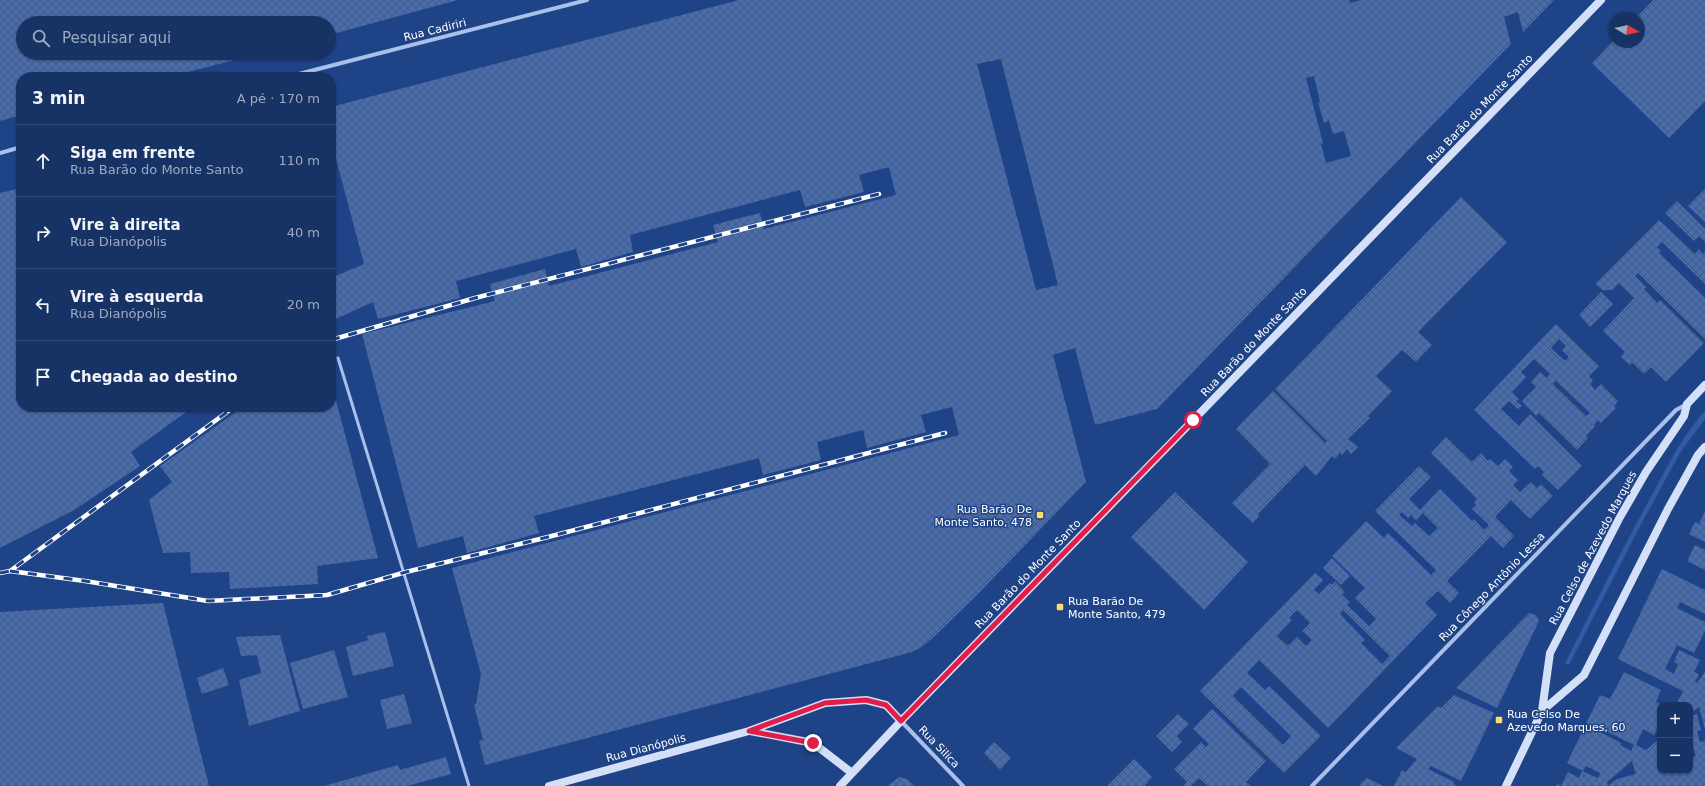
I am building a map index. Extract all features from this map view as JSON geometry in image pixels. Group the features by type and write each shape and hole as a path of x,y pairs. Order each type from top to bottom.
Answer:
{"street":[{"name":"Rua Cadiriri","path":"306,72 587,0"},
{"name":"Rua Barão do Monte Santo","path":"840,786 901,721 1601,0"},
{"path":"0,153 16,148"},
{"path":"1687,404 1705,386"},
{"name":"Rua Celso de Azevedo Marques","path":"1506,786 1542,711 1550,653 1620,517 1646,472 1684,416 1687,404"},
{"name":"Rua Cônego Antônio Lessa","path":"1312,786 1676,410 1687,404"},
{"name":"Rua Celso de Azevedo Marques","path":"1542,711 1584,675 1668,509 1692,466 1705,447"},
{"name":"Rua Dianópolis","path":"549,786 749,731 825,703 866,700 886,705 901,721"},
{"name":"Rua Silica","path":"901,721 963,786"},
{"name":"Rua Dianópolis","path":"749,731 813,743 852,773"}],"lane":[{"path":"338,358 469,786"}],"shaded area":[{"path":"1705,411 1705,419 1680,453 1638,530 1569,665 1565,663 1619,556 1670,461 1697,420"}],"building":[{"path":"0,0 458,0 336,33 336,16 16,16 16,60 235,60 188,72 16,72 16,116 0,121"},
{"path":"739,0 1349,0 1350,3 1361,0 1554,0 1523,32 1518,12 1504,17 1511,44 1157,409 1095,425 1075,348 1053,355 1086,482 976,596 934,637 920,648 912,652 485,765 479,741 483,740 474,705 476,704 481,674 452,568 959,435 952,407 921,415 926,432 867,448 863,430 817,442 821,460 763,475 759,458 534,516 539,533 467,553 463,536 418,548 362,334 495,301 490,284 545,269 549,286 718,242 713,225 760,213 764,229 896,195 889,167 859,175 864,192 805,207 800,190 630,235 633,252 581,267 576,249 456,281 460,298 378,319 373,302 336,319 336,276 364,264 336,159 336,106","holes":["1001,59 1058,285 1036,290 977,64","1314,76 1320,102 1318,102 1324,123 1329,121 1333,134 1344,131 1351,156 1326,163 1321,144 1323,143 1306,78"]},
{"path":"1653,0 1705,0 1705,101 1669,138 1592,63 1609,45 1609,48 1645,48 1645,12 1642,12"},
{"path":"16,189 16,412 186,412 131,452 140,466 74,510 0,548 0,193"},
{"path":"1705,189 1705,222 1688,206"},
{"path":"1461,197 1507,242 1418,332 1432,345 1416,362 1402,350 1376,376 1392,391 1368,416 1370,418 1348,439 1358,447 1351,454 1347,449 1342,455 1340,453 1335,459 1332,456 1316,476 1305,465 1258,514 1259,516 1253,523 1232,503 1270,464 1236,429 1273,391 1325,443 1327,441 1275,389"},
{"path":"1677,201 1705,229 1705,242 1699,236 1694,241 1665,213"},
{"path":"1659,220 1695,254 1699,249 1703,254 1705,253 1705,284 1662,242 1657,247 1661,251 1659,253 1705,298 1705,339 1638,273 1635,276 1646,287 1644,289 1657,303 1660,300 1704,343 1666,382 1651,367 1644,374 1632,362 1630,365 1621,357 1625,352 1603,331 1634,298 1619,283 1612,290 1603,290 1595,284"},
{"path":"1601,292 1613,304 1590,327 1579,315"},
{"path":"1556,324 1599,366 1589,376 1593,381 1590,384 1595,390 1601,384 1618,401 1614,406 1616,408 1601,423 1598,420 1586,436 1588,438 1577,450 1539,413 1536,416 1522,401 1536,387 1531,382 1540,372 1547,378 1550,374 1534,359 1521,372 1526,377 1512,392 1519,399 1516,401 1522,406 1518,409 1509,401 1501,409 1519,426 1530,414 1582,466 1558,490 1542,475 1544,472 1538,466 1535,469 1474,410","holes":["1559,339 1566,346 1562,350 1569,357 1565,361 1551,348","1556,381 1590,413 1586,416 1553,384"]},
{"path":"336,401 378,558 317,566 318,584 230,589 229,572 191,573 190,552 163,553 149,500 172,482 160,466 236,412 336,412"},
{"path":"1446,437 1472,462 1481,453 1488,461 1490,459 1498,466 1505,459 1513,467 1509,471 1518,480 1513,485 1520,492 1531,482 1537,488 1541,484 1553,496 1530,519 1511,500 1495,517 1514,536 1503,548 1491,536 1447,581 1459,593 1450,603 1438,591 1425,603 1437,615 1328,728 1259,660 1247,673 1265,690 1269,686 1321,736 1284,773 1200,691 1315,573 1323,580 1314,590 1319,594 1330,583 1332,585 1335,581 1345,592 1342,595 1350,602 1347,605 1369,626 1376,619 1355,598 1365,588 1332,556 1366,521 1384,538 1388,533 1431,575 1436,570 1375,511 1419,466 1431,477 1409,499 1420,510 1440,489 1472,521 1474,519 1484,530 1489,525 1472,509 1476,505 1474,502 1477,499 1431,453","holes":["1402,512 1408,518 1411,515 1416,521 1423,513 1438,528 1429,536 1415,523 1412,526 1399,515","1297,610 1310,623 1302,631 1312,640 1306,646 1297,637 1288,646 1277,636 1292,620 1289,618","1343,610 1390,656 1382,664 1361,643 1365,640 1340,614","1241,687 1291,736 1283,745 1233,696"]},
{"path":"1175,492 1248,562 1204,610 1131,537"},
{"path":"1705,511 1705,542 1689,534 1695,522 1699,524"},
{"path":"1695,545 1705,550 1705,570 1687,561"},
{"path":"1332,558 1350,576 1341,585 1323,568"},
{"path":"1662,569 1705,590 1705,614 1680,602 1677,608 1705,622 1705,631 1694,653 1677,645 1665,669 1674,674 1678,664 1674,662 1679,650 1700,660 1694,672 1699,674 1695,682 1697,683 1705,672 1705,729 1699,707 1693,712 1693,702 1678,702 1683,691 1618,659"},
{"path":"163,603 209,786 0,786 0,612"},
{"path":"1529,613 1536,615 1539,621 1497,708 1456,688"},
{"path":"385,632 394,666 353,676 346,647 368,640 367,636"},
{"path":"280,635 300,711 249,726 239,680 261,673 257,655 241,656 236,637"},
{"path":"334,650 348,697 303,709 290,663"},
{"path":"223,668 229,685 202,694 197,678"},
{"path":"1624,672 1661,690 1656,702 1657,729 1654,735 1643,729 1636,745 1646,750 1657,741 1657,774 1693,774 1693,757 1696,756 1693,747 1693,716 1697,714 1701,730 1697,731 1700,742 1705,741 1705,786 1561,786 1568,772 1579,778 1582,771 1598,778 1600,773 1586,766 1583,771 1567,763 1600,695 1610,699","holes":["1602,729 1634,745 1631,751 1620,745 1621,743 1600,732","1632,761 1636,774 1617,779 1608,786 1607,782"]},
{"path":"404,694 412,723 387,729 380,700"},
{"path":"1454,695 1494,713 1461,781 1431,766 1428,769 1454,782 1453,784 1457,786 1394,786 1402,770 1406,772 1417,759 1396,748 1438,706 1441,708"},
{"path":"1212,709 1266,761 1246,782 1251,786 1208,786 1199,778 1191,786 1183,786 1187,782 1174,769 1201,742 1206,747 1209,744 1193,729"},
{"path":"1178,714 1189,724 1177,736 1182,742 1172,752 1156,736"},
{"path":"994,742 1011,758 1000,770 984,753"},
{"path":"446,757 451,774 407,786 324,786 398,765 400,770"},
{"path":"1134,759 1152,777 1145,785 1146,786 1107,786"},
{"path":"899,777 907,779 914,786 888,786"},
{"path":"1367,778 1383,786 1359,786"}],"railway":[{"path":"336,339 475,298 879,194"},
{"path":"0,573 10,571 227,412"},
{"path":"10,571 85,581 208,601 327,595 406,572 548,537 945,433"}],"place":[{"name":"Rua Barão De Monte Santo, 478","path":"1040,515"},
{"name":"Rua Barão De Monte Santo, 479","path":"1060,607"},
{"name":"Rua Celso De Azevedo Marques, 60","path":"1499,720"}],"route":[{"path":"813,743 749,731 825,703 866,700 886,705 901,721 1193,420"}]}
